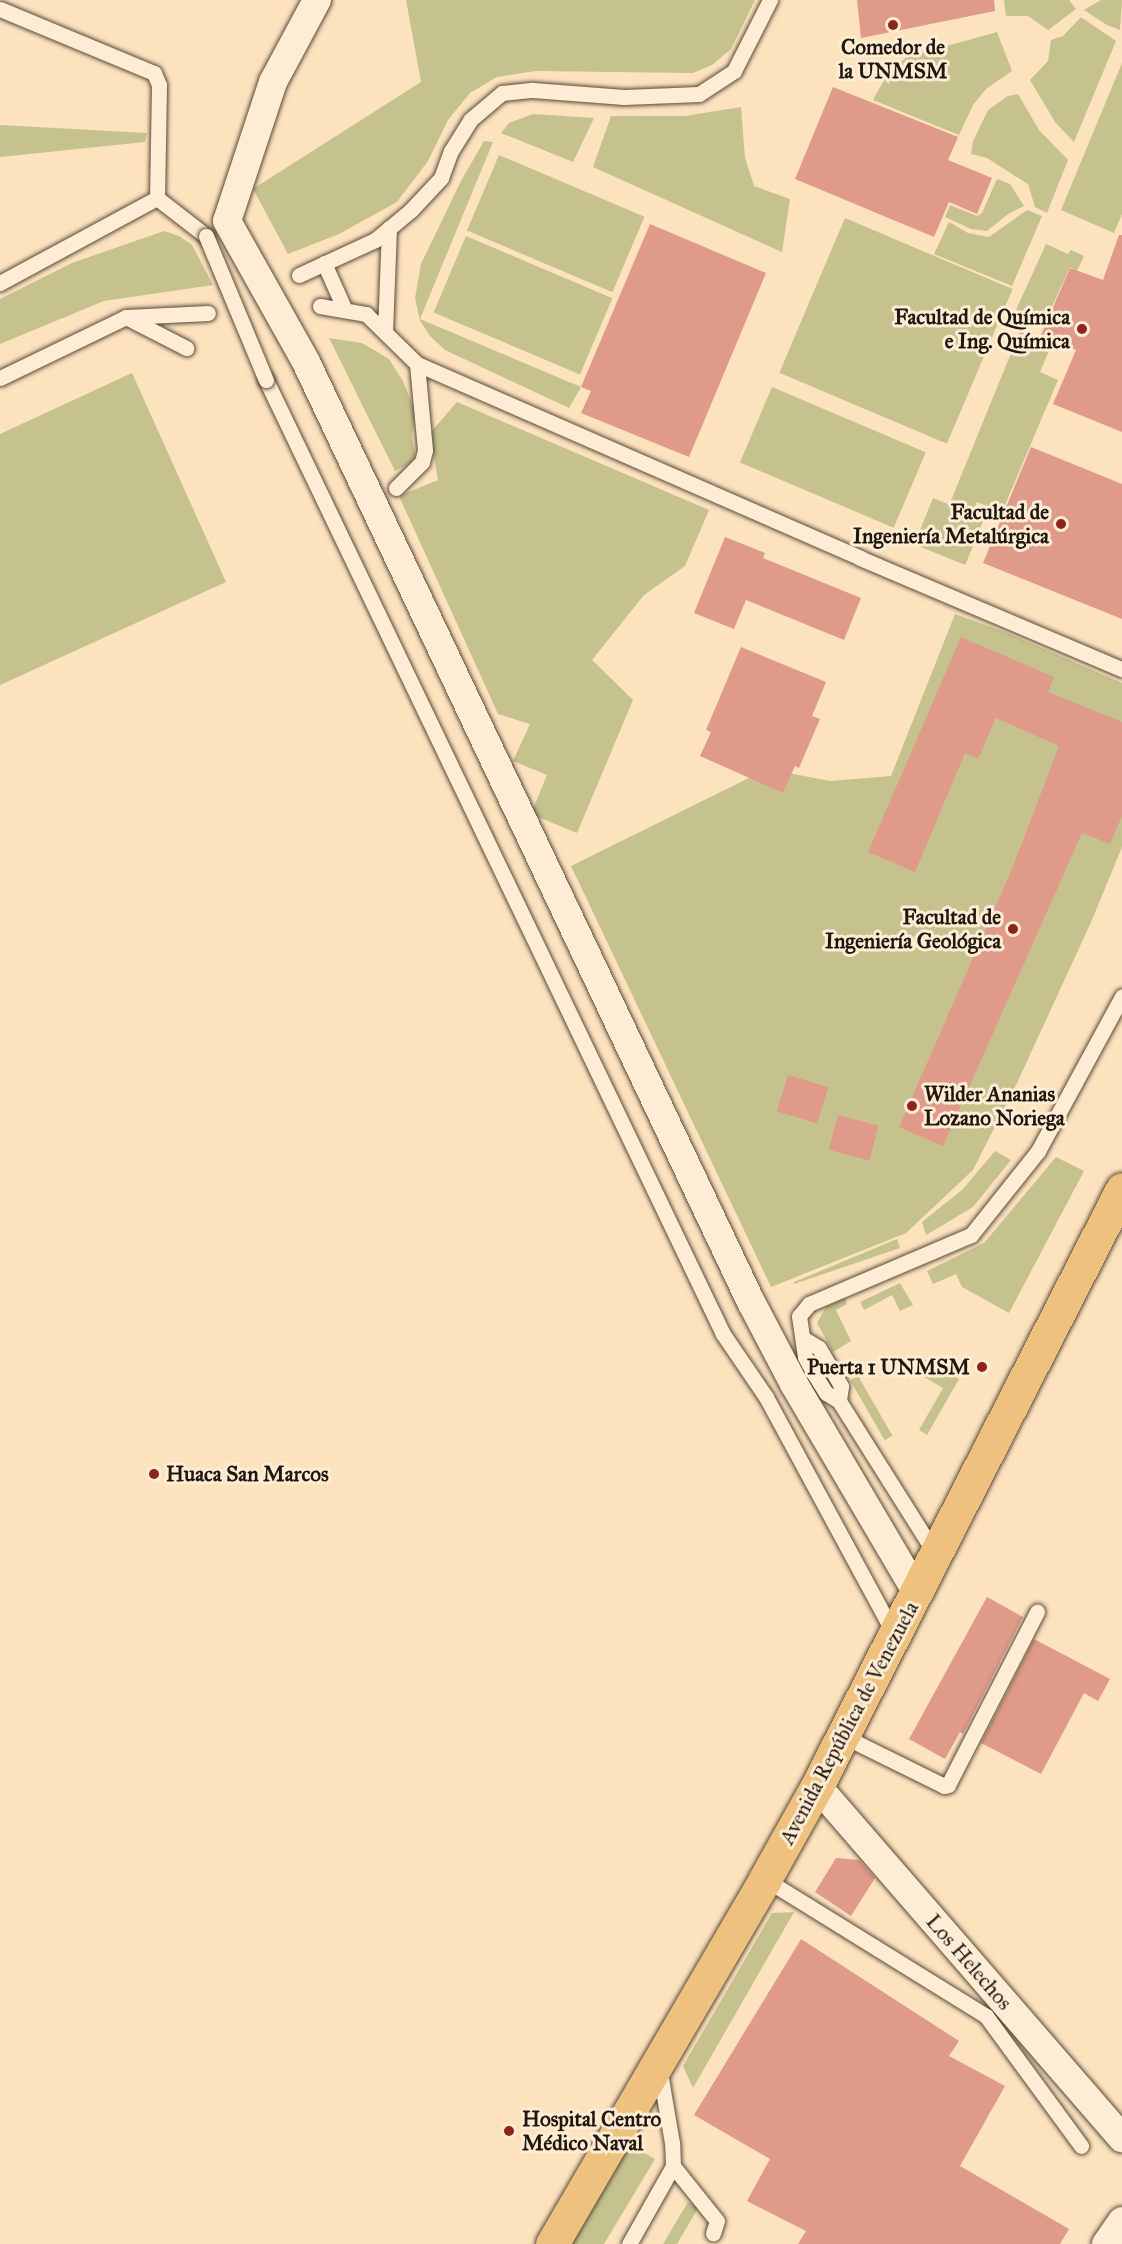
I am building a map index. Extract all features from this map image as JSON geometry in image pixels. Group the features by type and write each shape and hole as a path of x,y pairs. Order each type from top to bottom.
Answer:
{"main road":[{"name":"Avenida República de Venezuela","path":"552,2244 765,1880 817,1786 1122,1189"}],"street":[{"path":"317,0 273,82 227,221 306,362 751,1302 794,1384 917,1593"},
{"name":"Los Helechos","path":"817,1786 1122,2138"},
{"path":"1106,2244 1122,2221"}],"lane":[{"path":"299,275 375,240 411,210 441,178 451,151 470,120 502,93 534,90 624,97 699,94 734,71 770,0"},
{"path":"0,9 154,73 159,85 157,198"},
{"path":"157,198 206,236 266,380 723,1334 766,1397 895,1636"},
{"path":"0,284 157,198"},
{"path":"385,332 388,228"},
{"path":"324,263 344,308"},
{"path":"320,306 344,308 366,314 417,364 860,558 1122,669"},
{"path":"0,378 126,317 208,313"},
{"path":"126,317 186,348"},
{"path":"396,489 422,462 425,450 417,364"},
{"path":"936,1554 839,1401 841,1386 819,1348 804,1339 799,1316 809,1304 971,1235 1038,1151 1122,996"},
{"path":"843,1736 944,1786 948,1785 1037,1612"},
{"path":"765,1880 986,2016 1081,2146"},
{"path":"629,2244 673,2166 672,2142 658,2062"},
{"path":"673,2166 717,2221 713,2232"}],"shaded area":[{"path":"406,0 755,0 731,49 712,65 693,73 536,71 497,77 470,93 448,120 428,161 397,202 339,234 288,254 253,189 421,82"},
{"path":"1004,0 1069,0 1076,9 1048,30 1028,16 1006,16"},
{"path":"1101,0 1122,0 1120,30 1107,25 1084,10"},
{"path":"1081,17 1116,41 1074,142 1055,122 1030,80 1048,61 1051,40 1063,36"},
{"path":"997,32 1012,71 986,89 973,105 959,135 873,100 889,71 907,57"},
{"path":"1122,63 1122,214 1114,233 1061,210"},
{"path":"1018,94 1039,130 1068,160 1047,213 1035,207 1028,184 987,158 971,154 973,141 988,110 1008,96"},
{"path":"741,107 745,158 754,186 790,199 782,252 593,167 611,116 685,116"},
{"path":"533,114 594,118 573,162 501,133 509,123"},
{"path":"0,125 147,133 145,142 0,157"},
{"path":"484,141 493,142 420,319 581,387 569,408 445,350 430,336 420,321 415,298 421,264 461,181"},
{"path":"499,155 644,217 612,292 467,230"},
{"path":"997,179 1010,184 1024,206 1008,214 987,231 971,229 945,217 950,205 977,216 982,213"},
{"path":"1027,210 1042,216 1012,286 934,254 949,222 968,233 989,237"},
{"path":"845,218 1013,289 947,444 779,373"},
{"path":"164,231 179,236 192,245 213,285 104,301 0,344 0,299 72,263"},
{"path":"466,236 612,298 580,375 434,312"},
{"path":"1046,244 1068,254 1071,250 1084,256 1077,271 1070,267 1045,322 1016,310"},
{"path":"1020,331 1051,346 1040,372 1058,380 1002,512 977,502 973,512 950,503"},
{"path":"329,338 362,343 389,359 403,381 415,411 412,436 415,455 410,463 395,471"},
{"path":"132,373 226,582 0,685 0,434"},
{"path":"772,387 926,452 894,528 740,462"},
{"path":"457,402 709,510 685,566 644,595 592,660 633,700 577,833 531,814 547,775 513,761 530,724 498,714 399,496 438,480 430,433"},
{"path":"933,498 984,519 965,565 914,544"},
{"path":"955,614 1010,634 1122,683 1122,847 1092,920 1017,1083 973,1170 906,1233 771,1287 571,866 767,769 830,781 891,776"},
{"path":"995,1151 1011,1160 973,1207 926,1235 922,1222 963,1189"},
{"path":"1056,1157 1084,1171 1009,1313 962,1287 956,1274 933,1284 927,1271 984,1243"},
{"path":"897,1239 900,1248 794,1284 794,1282"},
{"path":"900,1283 913,1305 900,1311 892,1295 864,1310 860,1302"},
{"path":"845,1298 847,1304 836,1310 851,1341 833,1352 817,1323 826,1307"},
{"path":"919,1356 959,1379 927,1435 919,1430 943,1388 911,1369"},
{"path":"858,1376 893,1436 885,1440 850,1380"},
{"path":"794,1912 693,2088 683,2066 772,1913"},
{"path":"625,2142 655,2159 604,2244 564,2244"},
{"path":"688,2202 698,2208 677,2244 663,2244"}],"building":[{"name":"Comedor de la UNMSM","path":"857,0 994,0 995,11 861,38"},
{"path":"833,87 958,137 948,160 992,178 977,214 949,202 934,237 795,179"},
{"path":"650,224 766,273 689,457 581,413 591,391 581,387"},
{"name":"Facultad de Química e Ing. Química","path":"1119,235 1122,235 1122,432 1053,404 1076,350 1041,335 1070,268 1103,280"},
{"name":"Facultad de Ingeniería Metalúrgica","path":"1031,447 1122,484 1122,619 983,563"},
{"path":"725,537 765,553 763,558 861,598 844,640 746,600 734,629 694,613"},
{"path":"961,637 1054,677 1048,692 1122,722 1122,816 1110,844 1082,833 943,1146 899,1127 1012,869 1059,746 996,718 978,759 965,753 915,872 868,852"},
{"path":"741,647 826,682 812,716 820,719 799,768 795,766 783,793 700,756 711,732 706,730"},
{"path":"788,1075 828,1087 817,1124 777,1111"},
{"path":"838,1115 879,1126 869,1161 829,1150"},
{"path":"987,1597 1023,1617 963,1734 960,1732 945,1759 909,1739"},
{"path":"1034,1639 1110,1679 1098,1701 1084,1693 1041,1774 981,1743"},
{"path":"836,1858 859,1860 875,1878 851,1916 815,1892"},
{"path":"801,1939 959,2041 949,2056 1005,2086 960,2166 1069,2229 1060,2244 798,2244 806,2231 747,2201 770,2159 694,2115"}],"place":[{"name":"Comedor de la UNMSM","path":"893,25"},
{"name":"Facultad de Química e Ing. Química","path":"1082,329"},
{"name":"Facultad de Ingeniería Metalúrgica","path":"1061,524"},
{"name":"Facultad de Ingeniería Geológica","path":"1013,929"},
{"name":"Wilder Ananias Lozano Noriega","path":"912,1106"},
{"name":"Puerta 1 UNMSM","path":"982,1367"},
{"name":"Huaca San Marcos","path":"154,1474"},
{"name":"Hospital Centro Médico Naval","path":"509,2131"}]}
